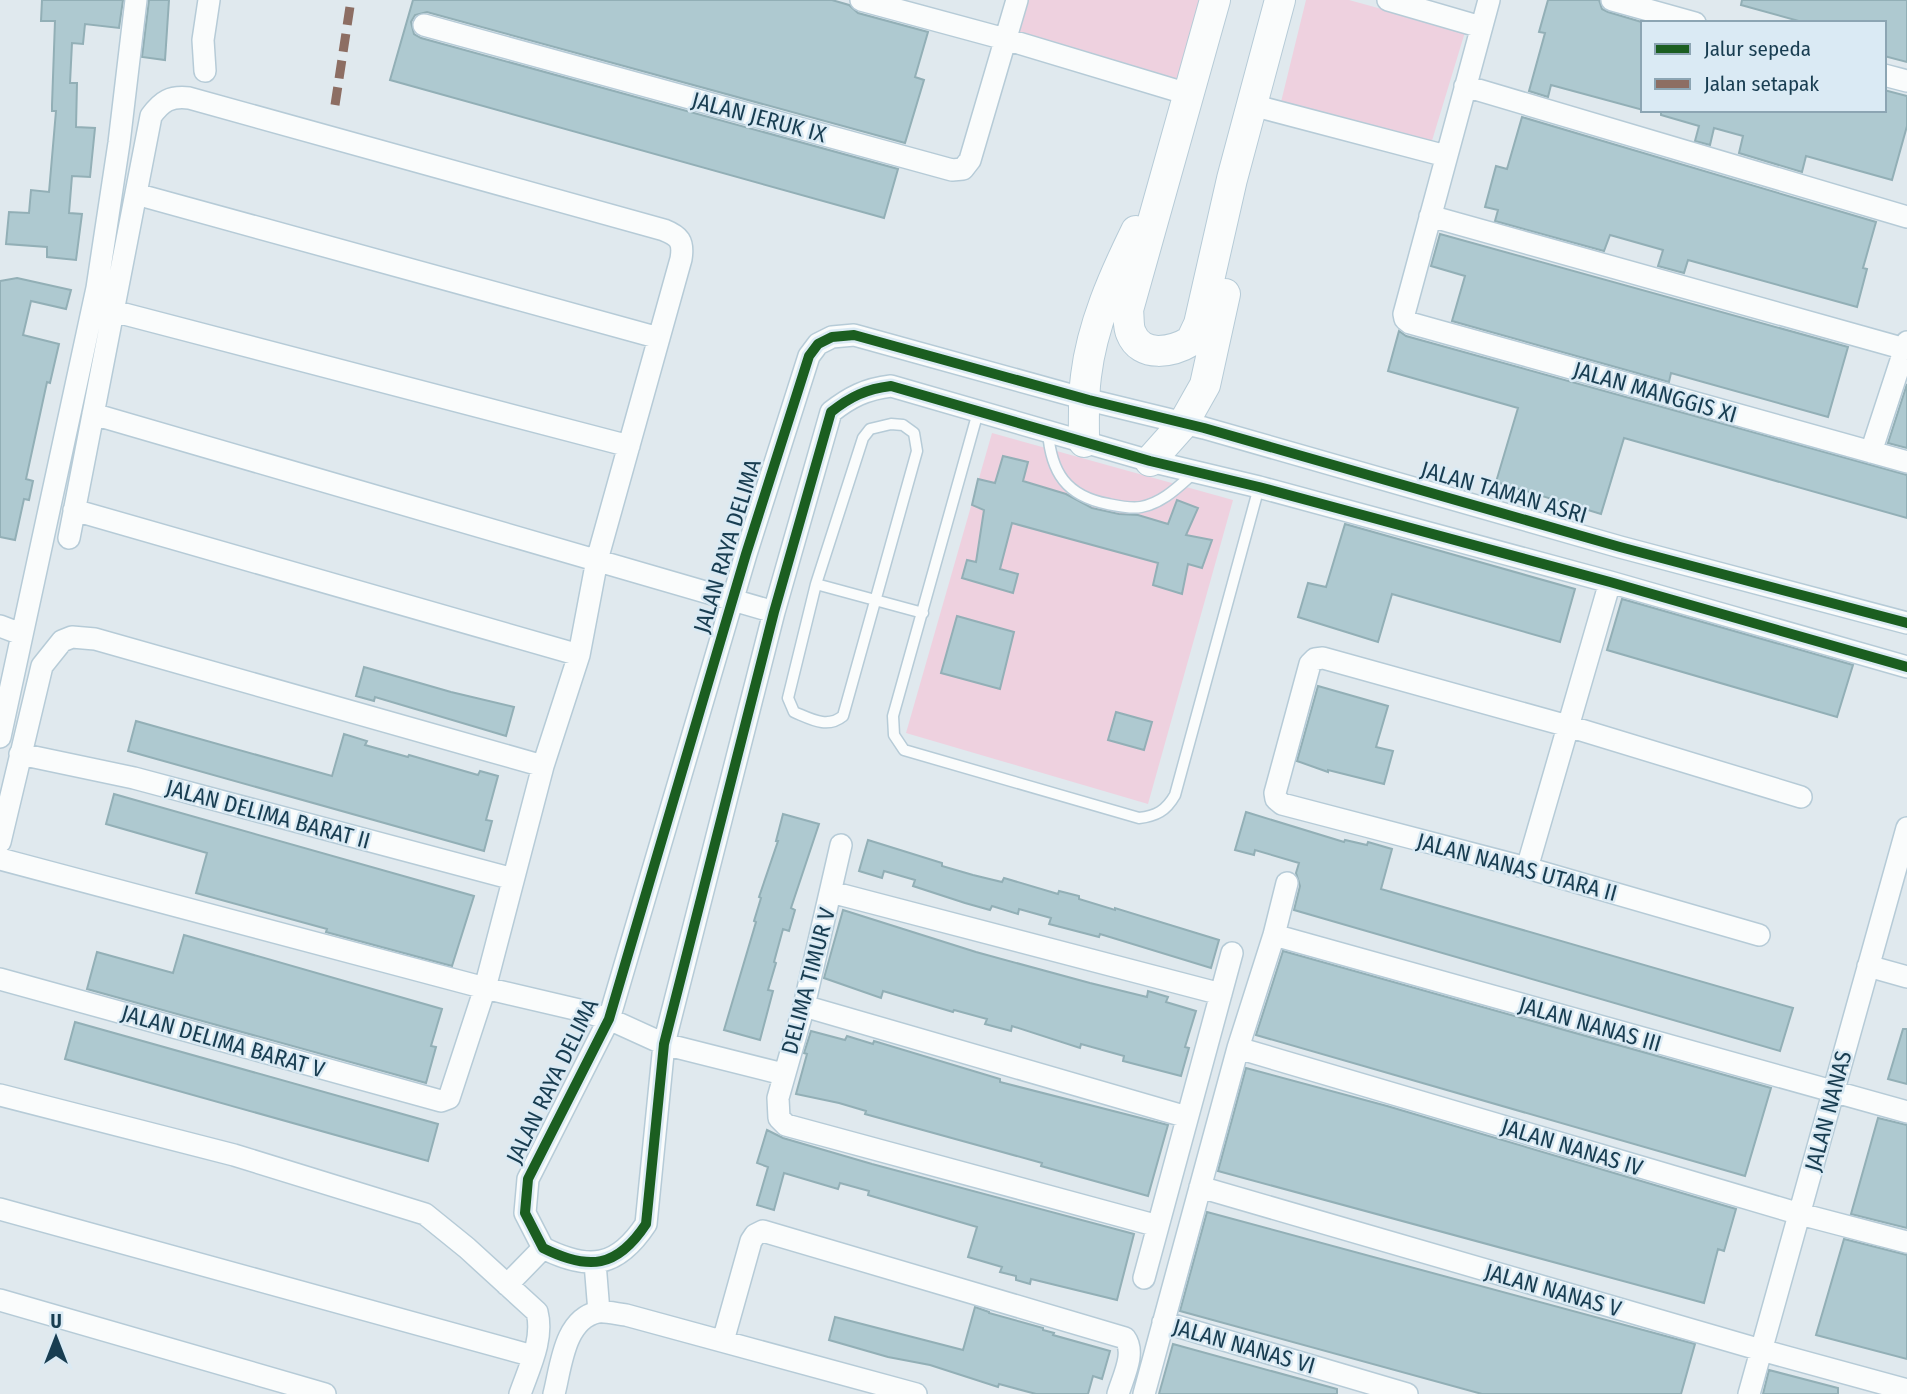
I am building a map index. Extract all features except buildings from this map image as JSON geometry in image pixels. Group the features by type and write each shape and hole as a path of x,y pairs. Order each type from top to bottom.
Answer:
{"main road":[{"path":"1215,0 1128,310 1131,334 1142,347 1156,351 1168,352 1191,341 1199,324 1231,179 1280,0"},
{"path":"1088,443 1086,373 1107,297 1168,166"},
{"path":"1150,461 1183,424 1205,385 1227,284 1231,240 1231,179"}],"street":[{"path":"0,737 97,289 119,143 136,0"},
{"path":"205,71 203,40 209,0"},
{"path":"861,0 1006,39 1188,94"},
{"name":"JALAN JERUK IX","path":"424,25 952,170 963,169 970,160 1017,0"},
{"path":"1388,0 1481,26"},
{"path":"1489,0 1430,216 1906,346 1871,452"},
{"path":"1612,0 1688,21"},
{"path":"1886,76 1907,81"},
{"path":"1465,86 1907,217"},
{"path":"69,538 151,116 168,98 189,98 278,122 678,236 683,248 681,259 597,560 579,655 543,766 485,988"},
{"path":"1252,104 1446,156"},
{"path":"136,194 659,338"},
{"name":"JALAN MANGGIS XI","path":"1430,216 1404,314 1410,323 1907,462"},
{"path":"113,311 629,446"},
{"name":"JALAN RAYA DELIMA","path":"543,1248 525,1213 528,1179 609,1019 732,601 809,356 818,344 832,337 854,335 1087,399"},
{"path":"507,1284 543,1248 572,1261 595,1264 615,1256 633,1243 646,1224 664,1044 774,612 831,412 848,399 870,388 891,386 1150,461 1259,487 1610,582 1907,667"},
{"name":"JALAN TAMAN ASRI","path":"1087,399 1620,547 1907,623"},
{"path":"794,401 831,412"},
{"path":"93,414 774,612"},
{"path":"74,510 579,655"},
{"path":"1527,867 1610,582"},
{"path":"0,626 21,634"},
{"path":"0,842 42,666 62,641 72,637 95,639 543,766"},
{"name":"JALAN NANAS UTARA II","path":"1568,726 1323,658 1315,659 1310,664 1275,793 1276,799 1282,804 1527,867 1759,934"},
{"path":"1568,726 1801,797"},
{"name":"JALAN DELIMA BARAT II","path":"20,754 134,778 513,879"},
{"name":"JALAN NANAS","path":"1749,1394 1868,966 1906,840"},
{"name":"DELIMA TIMUR V","path":"841,845 804,1006 783,1074 778,1098 779,1118 786,1125 1158,1226"},
{"path":"0,859 485,988 579,1010 609,1019 664,1044 783,1074"},
{"path":"1144,1394 1238,1048 1274,935 1286,883"},
{"path":"831,892 1221,994"},
{"name":"JALAN NANAS III","path":"1274,935 1907,1112"},
{"path":"1144,1278 1232,953"},
{"path":"1868,966 1907,977"},
{"name":"JALAN DELIMA BARAT V","path":"0,979 441,1101 447,1100 485,988"},
{"path":"804,1006 1187,1117"},
{"name":"JALAN NANAS IV","path":"1238,1048 1800,1214 1907,1242"},
{"path":"0,1095 234,1155 425,1214 537,1312 540,1323 533,1356 520,1394"},
{"name":"JALAN NANAS V","path":"1200,1187 1907,1390"},
{"path":"0,1209 533,1356"},
{"path":"723,1342 751,1241 763,1231 1125,1338 1130,1344 1130,1352 1118,1394"},
{"path":"595,1264 599,1312"},
{"path":"0,1300 325,1394"},
{"path":"554,1394 570,1333 581,1320 599,1312 626,1315 916,1394"},
{"name":"JALAN NANAS VI","path":"1163,1322 1407,1394"}],"lane":[{"path":"978,412 893,716 894,735 904,750 1139,818 1151,817 1169,806 1175,796 1259,487"},
{"path":"891,424 903,425 914,433 917,451 876,601 843,716 836,722 823,723 794,712 788,698 816,584 863,438 870,429 891,424"},
{"path":"1048,432 1049,455 1059,477 1079,495 1100,503 1139,508 1160,501 1195,472"},
{"path":"816,584 923,613"}],"shaded area":[{"path":"1025,0 1204,0 1180,82 1015,33"},
{"path":"1306,0 1349,0 1465,32 1431,144 1281,102"},
{"path":"992,433 1233,500 1148,804 906,733"}],"marked path":[{"path":"335,105 351,0"}],"cycle path":[{"path":"1907,623 1620,547 1204,428 1089,400 854,335 832,337 818,344 809,356 746,554 609,1019 528,1179 525,1213 543,1248 574,1260 588,1262 601,1261 624,1250 646,1224 664,1044 774,612 831,412 866,392 891,386 1150,461 1259,487 1610,582 1907,667"}]}
